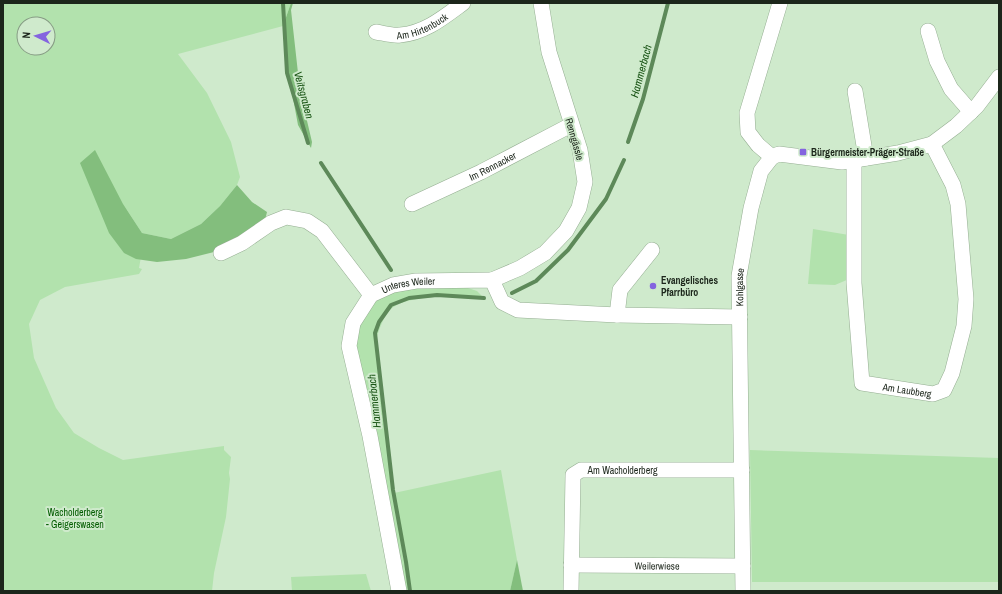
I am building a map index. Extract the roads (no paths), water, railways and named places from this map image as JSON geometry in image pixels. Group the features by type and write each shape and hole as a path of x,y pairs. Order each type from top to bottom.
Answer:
{"street":[{"name":"Am Hirtenbuck","path":"376,32 400,35 420,31 463,3"},
{"name":"Renngässle","path":"492,280 520,268 545,253 566,231 579,208 585,182 580,150 571,125 550,52 541,3"},
{"path":"780,3 747,113 748,132 758,145 772,157 779,154 842,162 898,153 932,144 956,126 971,112 999,77"},
{"path":"928,31 937,61 951,89 971,112"},
{"path":"855,91 860,159"},
{"name":"Im Rennacker","path":"412,204 481,172 571,125"},
{"name":"Am Laubberg","path":"860,159 854,283 862,383 933,394 944,390 952,373 964,326 966,300 958,204 952,185 932,144"},
{"name":"Kohlgasse","path":"743,591 739,276 751,208 761,171 772,157"},
{"path":"221,253 242,243 271,223 286,217 307,221 322,231 371,295"},
{"path":"617,315 620,290 652,250"},
{"path":"492,280 502,302 518,310 617,315 740,317"},
{"name":"Unteres Weiler","path":"399,591 370,436 349,346 352,323 371,295 393,285 416,282 492,280"},
{"name":"Am Wacholderberg","path":"571,591 573,475 581,470 742,470"},
{"name":"Weilerwiese","path":"571,564 743,566"}],"waterway":[{"name":"Veitsgraben","path":"283,3 287,73 308,143"},
{"name":"Hammerbach","path":"628,142 643,99 668,3"},
{"name":"Hammerbach","path":"512,293 536,281 568,250 606,199 624,160"},
{"name":"Veitsgraben","path":"321,163 391,270"},
{"name":"Hammerbach","path":"410,591 393,490 375,333 379,322 391,305 409,298 437,295 484,298"}],"place":[{"name":"Bürgermeister-Präger-Straße","path":"803,152"},
{"name":"Evangelisches Pfarrbüro","path":"653,286"}],"park label":[{"name":"Wacholderberg - Geigerswasen","path":"75,518"}]}
